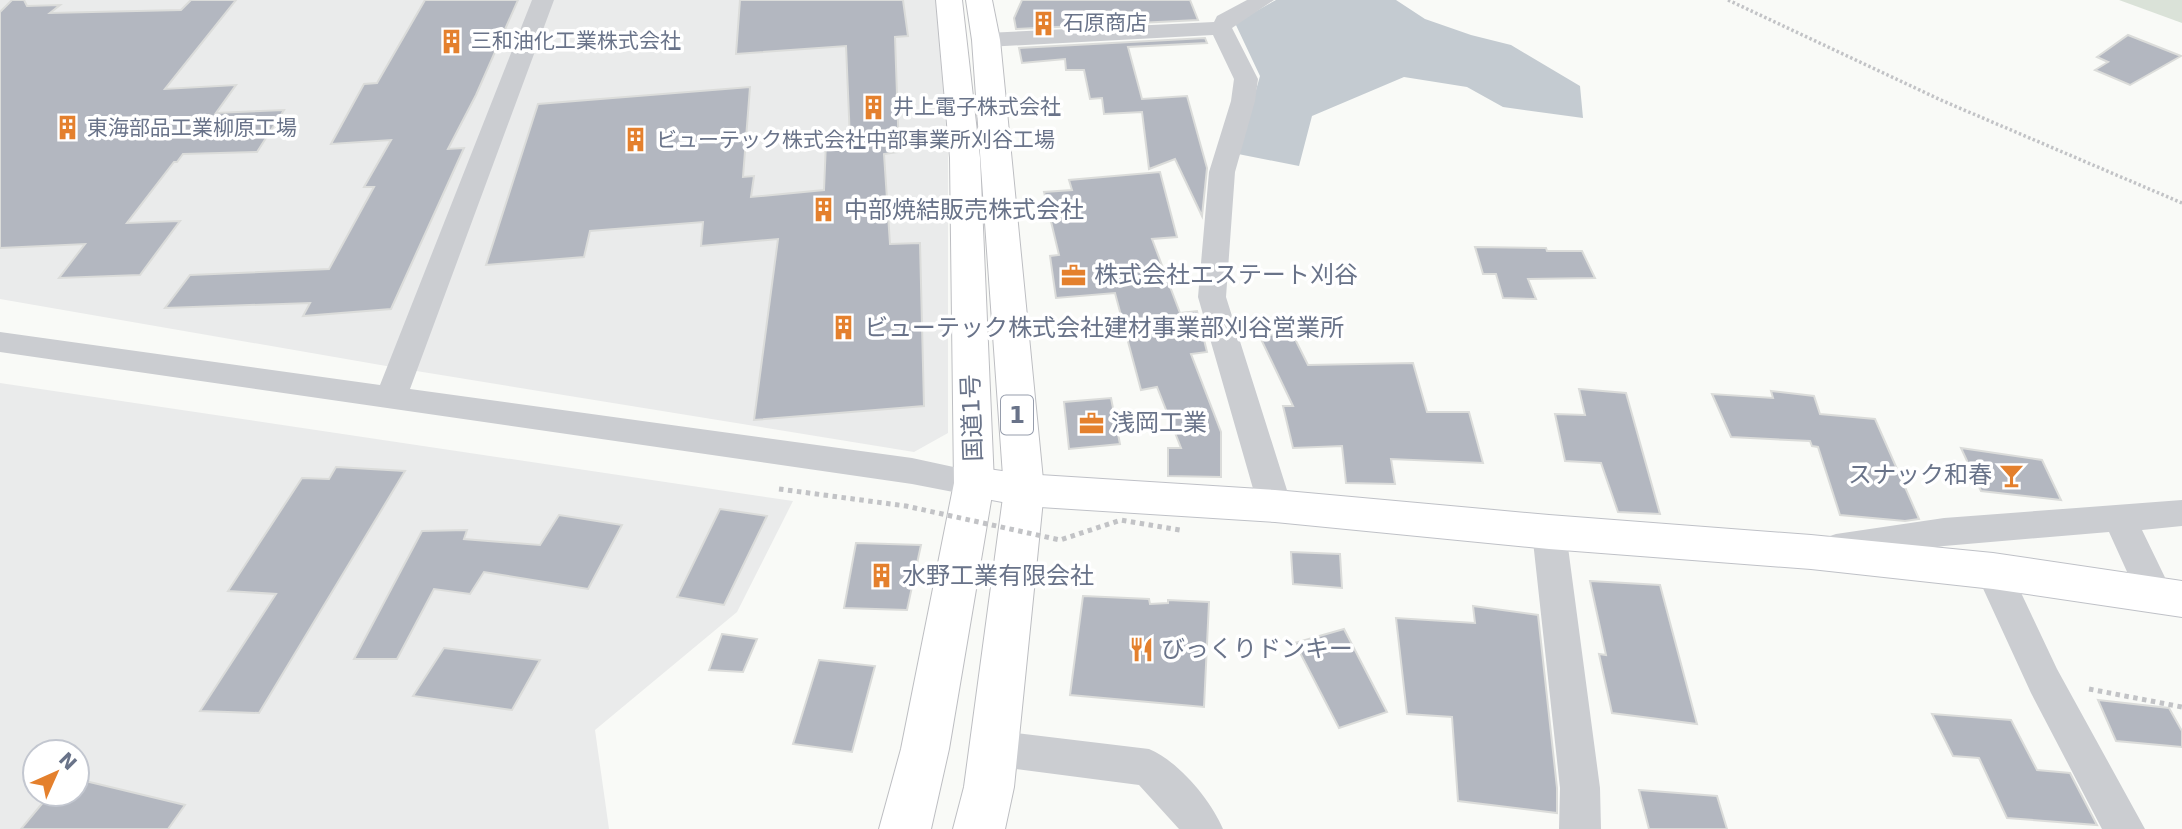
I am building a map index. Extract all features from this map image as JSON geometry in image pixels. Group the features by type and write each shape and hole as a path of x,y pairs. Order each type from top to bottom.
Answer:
{"main road":[{"name":"国道1号","path":"905,829 925,749 974,483 965,158 949,0"},
{"name":"国道1号","path":"979,0 986,40 1024,490 989,787 979,829"},
{"path":"974,483 1024,490 1275,506 1549,532 1811,551 1993,571 2169,597"}],"street":[{"path":"391,397 543,0"},
{"path":"1263,0 1225,21 1222,28 1246,79 1243,101 1222,173 1212,297 1275,506"},
{"path":"986,40 1222,28"},
{"path":"0,342 912,471 974,483"},
{"path":"1811,551 1944,533 2182,513"},
{"path":"2120,519 2169,597"},
{"path":"1549,532 1580,788 1580,829"},
{"path":"1993,571 2044,681 2124,829"},
{"path":"992,748 1149,768 1198,820 1202,829"}],"path":[{"path":"1728,0 1943,101 2182,204"},
{"path":"779,489 906,506 1060,540 1121,520 1181,530"},
{"path":"2044,681 2182,707"}],"shaded area":[{"path":"0,0 936,0 948,153 948,433 914,452 392,367 0,299"},
{"path":"1276,0 1396,0 1425,19 1511,45 1580,86 1583,118 1503,107 1467,87 1404,77 1312,116 1299,166 1238,154 1260,76 1235,23"},
{"path":"2119,0 2182,0 2182,23"},
{"path":"0,383 793,501 737,612 595,730 609,829 0,829"}],"building":[{"name":"東海部品工業柳原工場","path":"12,0 24,0 27,6 60,5 50,13 181,10 191,0 236,0 165,89 236,85 216,113 284,110 257,152 183,154 174,162 127,223 180,221 140,275 59,278 85,244 0,248 0,12"},
{"path":"425,0 518,0 476,95 448,149 464,148 391,309 303,316 310,303 165,308 190,275 329,269 374,187 364,187 391,140 331,144 364,84 377,83"},
{"path":"740,0 903,0 908,36 895,37 899,152 884,154 890,244 920,243 924,406 754,420 778,239 701,246 703,222 590,231 584,257 486,265 538,104 750,87 743,177 754,176 751,197 824,190 826,142 850,140 846,46 736,54"},
{"path":"1022,0 1190,0 1198,20 1016,29 1014,18"},
{"path":"2128,35 2181,56 2130,85 2095,70 2108,62 2097,57"},
{"path":"1205,38 1207,43 1128,47 1142,99 1187,96 1207,168 1202,216 1175,159 1149,169 1142,112 1104,114 1102,98 1090,99 1084,70 1066,70 1065,59 1022,63 1019,48"},
{"path":"1160,172 1177,237 1152,239 1180,313 1197,311 1207,352 1191,354 1221,432 1221,477 1168,476 1168,448 1181,448 1157,387 1141,390 1115,293 1056,298 1050,256 1059,255 1044,192 1072,190 1069,180"},
{"path":"1475,247 1582,251 1595,278 1528,279 1536,299 1503,298 1496,274 1483,274"},
{"path":"1291,331 1308,365 1413,363 1427,412 1469,412 1483,463 1391,459 1395,484 1346,483 1342,446 1293,448 1283,406 1293,406 1260,337"},
{"path":"1579,389 1626,393 1660,514 1618,512 1601,463 1565,461 1555,414 1585,415"},
{"path":"1771,391 1814,396 1820,414 1875,419 1919,519 1905,521 1840,515 1818,447 1812,446 1810,441 1731,437 1712,394 1773,398"},
{"name":"浅岡工業","path":"1111,398 1120,444 1069,449 1064,402"},
{"name":"スナック和春","path":"1961,448 2042,460 2061,500 1981,491"},
{"path":"336,467 405,471 259,713 200,711 276,594 228,591 302,478 329,479"},
{"path":"720,509 767,516 724,605 677,597"},
{"path":"559,515 622,525 588,589 484,572 470,594 434,589 397,659 354,659 422,531 467,530 464,539 540,545"},
{"name":"水野工業有限会社","path":"856,543 921,545 907,610 844,608"},
{"path":"1291,552 1340,554 1342,588 1293,584"},
{"path":"1590,581 1660,585 1697,724 1612,713 1599,654 1606,655"},
{"name":"びっくりドンキー","path":"1083,596 1149,599 1150,604 1168,603 1168,600 1209,602 1204,707 1070,695"},
{"path":"1473,606 1538,615 1557,788 1557,813 1458,801 1452,717 1407,714 1396,618 1475,623"},
{"path":"1344,629 1387,712 1339,728 1295,643"},
{"path":"722,634 757,639 743,672 709,670"},
{"path":"444,648 540,660 512,710 413,696"},
{"path":"819,660 875,666 852,752 793,744"},
{"path":"2098,700 2169,708 2182,731 2182,747 2116,741"},
{"path":"1932,714 2011,720 2037,770 2070,773 2097,825 2007,818 1979,758 1953,756"},
{"path":"91,782 185,805 168,829 21,829 38,808 91,808"},
{"path":"1639,790 1717,796 1727,829 1649,829"}],"place":[{"name":"石原商店","path":"1043,23"},
{"name":"三和油化工業株式会社","path":"451,41"},
{"name":"井上電子株式会社","path":"873,107"},
{"name":"東海部品工業柳原工場","path":"67,128"},
{"name":"ビューテック株式会社中部事業所刈谷工場","path":"636,140"},
{"name":"中部焼結販売株式会社","path":"824,210"},
{"name":"株式会社エステート刈谷","path":"1074,275"},
{"name":"ビューテック株式会社建材事業部刈谷営業所","path":"844,328"},
{"name":"浅岡工業","path":"1091,423"},
{"name":"スナック和春","path":"2012,475"},
{"name":"水野工業有限会社","path":"882,576"},
{"name":"びっくりドンキー","path":"1141,649"}]}
